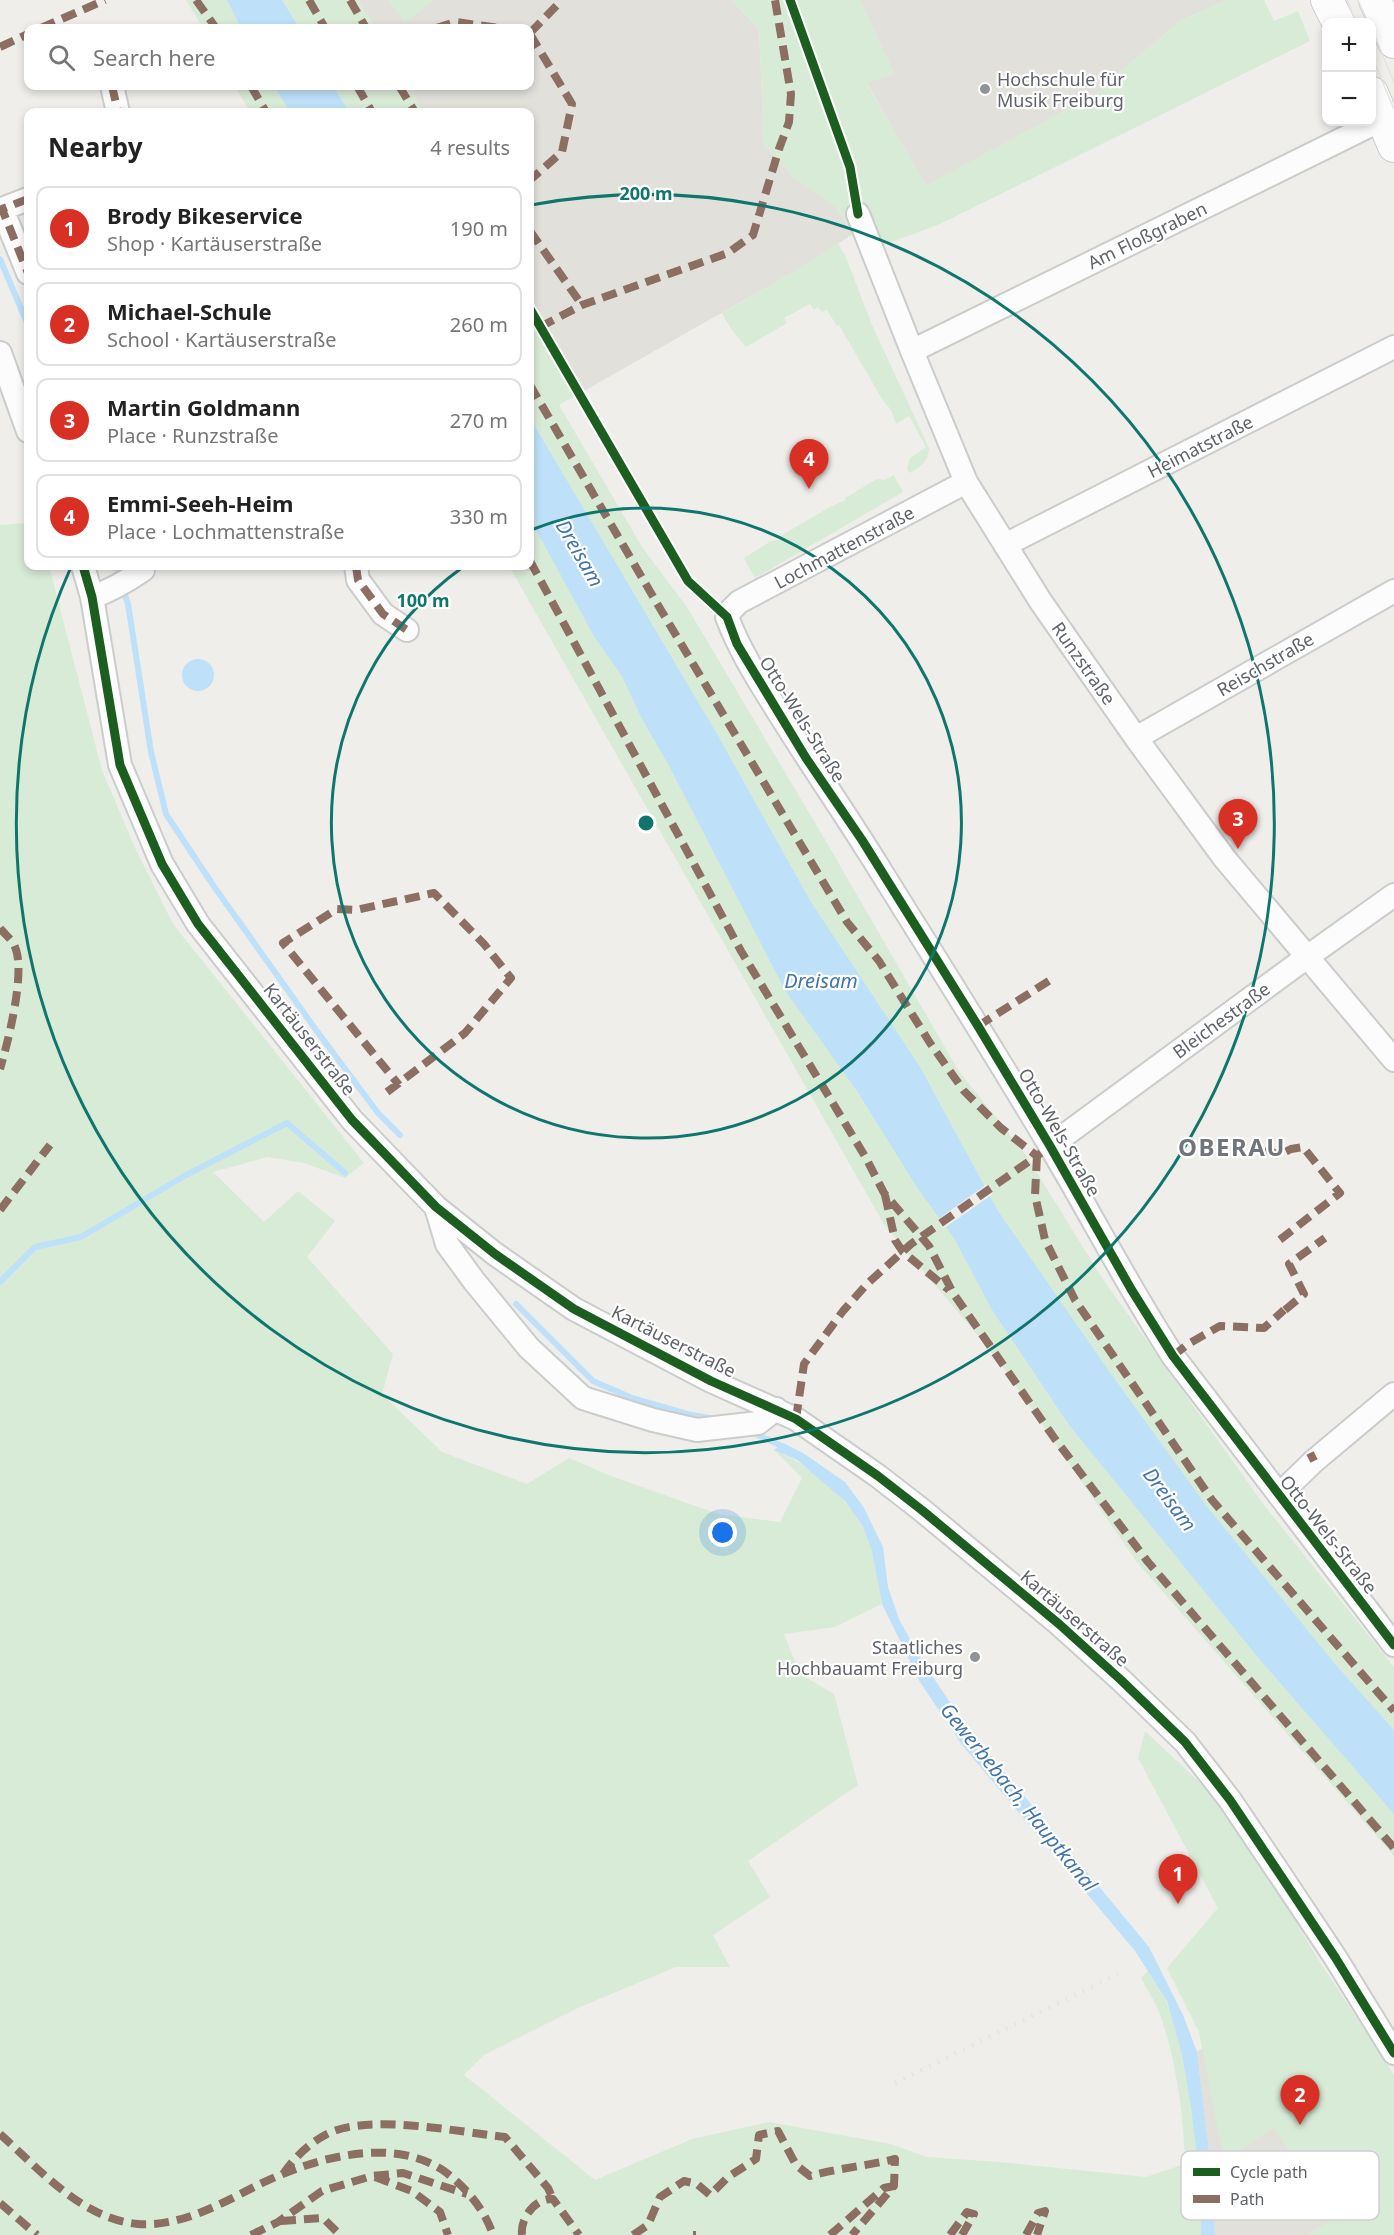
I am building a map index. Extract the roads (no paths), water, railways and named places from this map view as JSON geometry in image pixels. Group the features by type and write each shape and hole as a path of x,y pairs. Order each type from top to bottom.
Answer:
{"main road":[{"path":"1328,0 1336,18"},
{"path":"1375,0 1394,42"}],"street":[{"path":"113,90 117,108"},
{"name":"Am Floßgraben","path":"912,351 1383,119"},
{"path":"24,201 2,209 24,263"},
{"name":"Runzstraße","path":"858,214 966,482 1041,602 1136,738 1225,859 1394,1060"},
{"name":"Heimatstraße","path":"1005,544 1394,347"},
{"path":"0,353 24,420"},
{"name":"Lochmattenstraße","path":"727,617 730,610 739,602 966,482"},
{"name":"Kartäuserstraße","path":"86,570 98,595 120,765 162,864 198,924 352,1120 436,1207 495,1254 574,1309 711,1381 776,1409 806,1426 923,1511 1059,1624 1185,1742 1230,1800 1335,1957 1394,2053"},
{"path":"357,570 358,580 383,614 407,630"},
{"path":"98,595 135,573"},
{"name":"Reischstraße","path":"1136,738 1394,591"},
{"name":"Otto-Wels-Straße","path":"727,617 737,644 806,758 862,840 1050,1146 1131,1289 1173,1356 1394,1645"},
{"name":"Bleichestraße","path":"1050,1146 1306,957 1394,896"},
{"name":"Kartäuserstraße","path":"436,1207 447,1244 474,1281 529,1348 583,1398 653,1420 698,1430 758,1423 776,1409"},
{"path":"1279,1495 1314,1461 1394,1394"}],"water":[{"path":"227,0 282,0 297,24 239,24"},
{"path":"276,90 335,90 347,108 288,108"},
{"name":"Dreisam","path":"534,425 717,734 811,902 920,1067 998,1211 1106,1367 1205,1504 1335,1664 1394,1730 1394,1814 1261,1661 1069,1425 992,1310 954,1238 918,1189 857,1091 786,992 668,764 641,717 622,676 595,638 534,526"},
{"path":"198,659 210,663 214,675 210,687 198,691 186,687 182,675 186,663"},
{"path":"783,1443 803,1453 845,1482 864,1508 883,1547 888,1587 899,1619 919,1656 963,1722 1149,1947 1183,2015 1197,2052 1209,2151 1196,2151 1182,2054 1167,2001 1135,1951 962,1745 920,1682 882,1604 872,1551 863,1527 845,1501 797,1460 774,1450"},
{"path":"1200,2220 1214,2220 1215,2235 1201,2235"}],"waterway":[{"name":"Gewerbebach, Hauptkanal","path":"0,259 24,316"},
{"name":"Gewerbebach, Hauptkanal","path":"117,570 120,579"},
{"name":"Gewerbebach, Hauptkanal","path":"123,589 128,604 151,752 166,814 213,885 316,1030 378,1113 400,1135"},
{"path":"0,1282 35,1247 81,1237 186,1175 287,1123 345,1173"},
{"name":"Gewerbebach, Hauptkanal","path":"516,1304 593,1381 632,1398 687,1414 714,1419"},
{"name":"Gewerbebach, Hauptkanal","path":"752,1432 786,1448"}],"tram line":[{"path":"1347,0 1354,18"},
{"path":"1358,0 1366,18"},
{"path":"1376,39 1394,82"},
{"path":"1376,66 1394,109"}],"railway":[{"path":"895,2083 1118,1974"}],"place":[{"name":"Hochschule für Musik Freiburg","path":"985,89"},
{"name":"Emmi-Seeh-Heim","path":"809,489"},
{"name":"Martin Goldmann","path":"1238,849"},
{"name":"Staatliches Hochbauamt Freiburg","path":"975,1657"},
{"name":"Brody Bikeservice","path":"1178,1904"},
{"name":"Michael-Schule","path":"1300,2125"}],"district":[{"name":"OBERAU","path":"1232,1146"}]}
